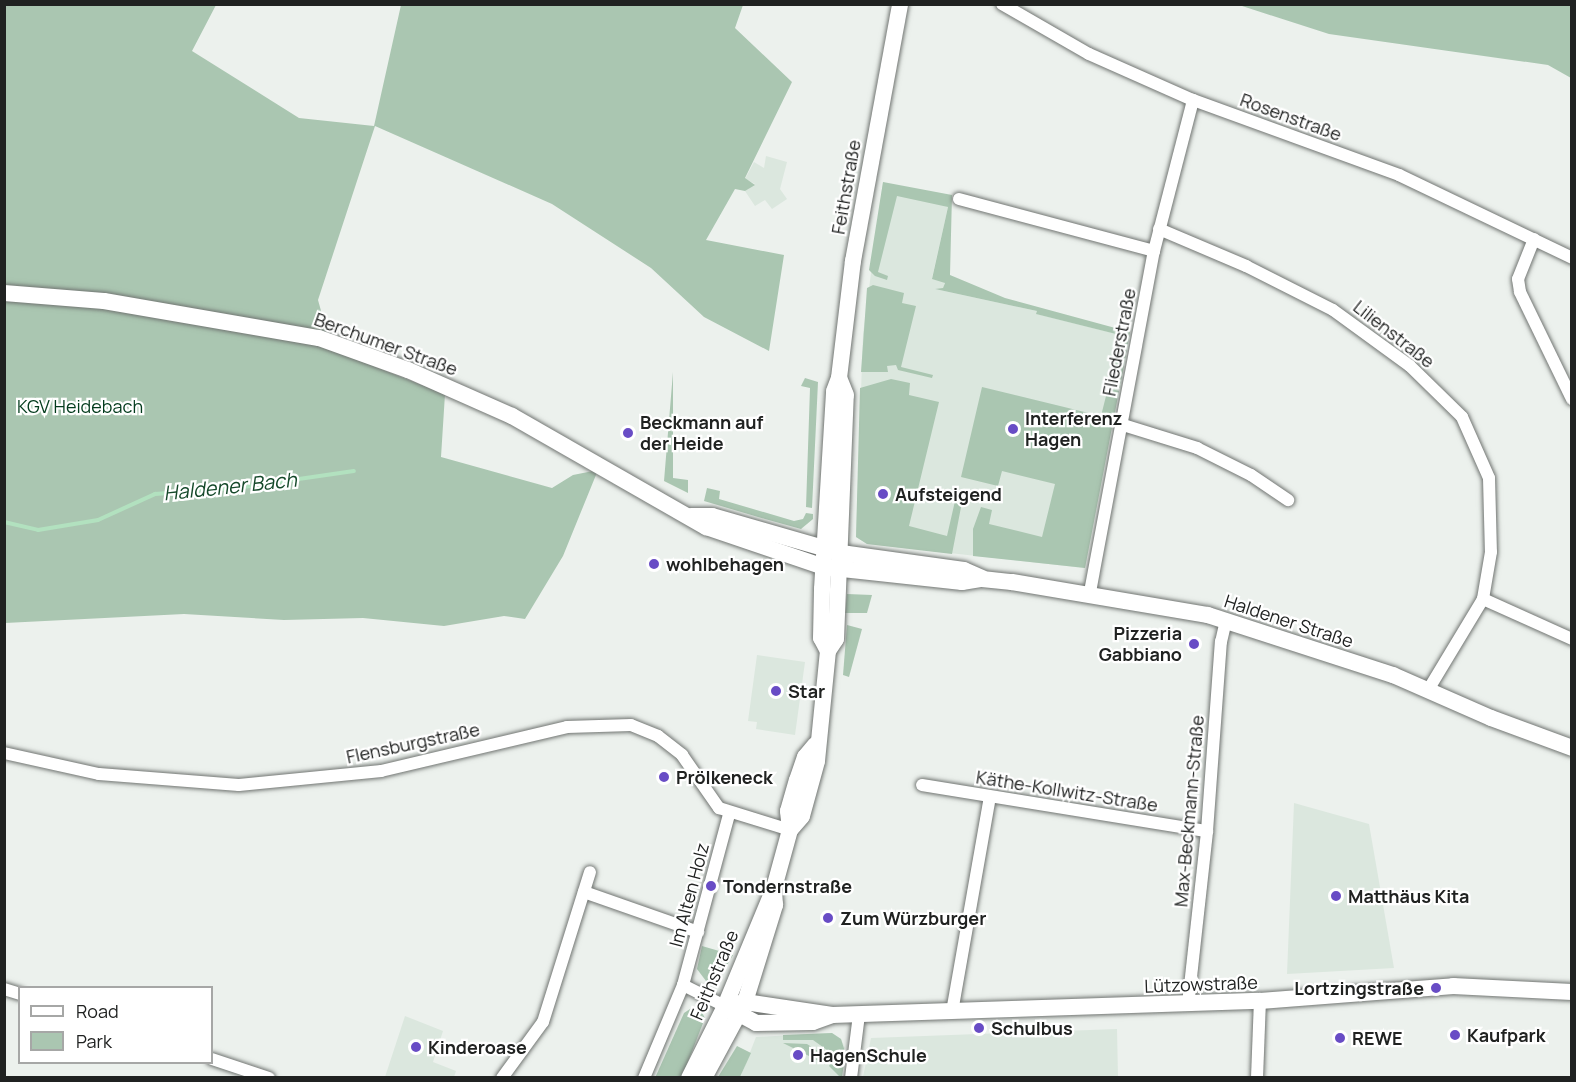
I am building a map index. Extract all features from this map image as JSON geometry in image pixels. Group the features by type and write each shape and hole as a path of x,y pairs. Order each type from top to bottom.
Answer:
{"main road":[{"name":"Feithstraße","path":"704,1077 736,1008 790,830 802,816 817,761 815,746 828,651 821,638 833,551 834,391 839,378 853,261 900,4"},
{"name":"Berchumer Straße","path":"4,293 104,302 319,338 408,370 512,416 722,534 832,569"},
{"name":"Berchumer Straße","path":"691,516 712,516 833,551"},
{"name":"Haldener Straße","path":"833,551 964,570 982,579"},
{"name":"Haldener Straße","path":"832,569 962,582 982,579 1090,592 1226,621 1393,675 1572,748"},
{"name":"Lützowstraße","path":"736,1008 756,1023 789,1024 813,1022 832,1015 1260,1001 1453,986 1572,992"},
{"name":"Feithstraße","path":"689,1077 736,1008"}],"street":[{"name":"Rosenstraße","path":"1002,4 1089,54 1193,100 1399,175 1572,258"},
{"name":"Fliederstraße","path":"1090,592 1154,251 1193,100"},
{"path":"959,199 1154,251"},
{"name":"Lilienstraße","path":"1159,229 1246,266 1333,310 1410,366 1462,417 1489,478 1491,552 1483,599 1428,690"},
{"path":"1534,239 1518,279 1520,292 1572,399"},
{"path":"1120,424 1197,448 1251,475 1288,500"},
{"path":"1483,599 1572,639"},
{"name":"Max-Beckmann-Straße","path":"1188,1004 1207,831 1221,642 1226,621"},
{"name":"Flensburgstraße","path":"4,753 99,774 239,785 381,771 567,727 631,725 670,744 698,774 719,808 729,814"},
{"name":"Käthe-Kollwitz-Straße","path":"922,785 1207,831"},
{"path":"952,1012 990,797"},
{"path":"729,814 790,830"},
{"name":"Im Alten Holz","path":"644,1077 683,985 729,814"},
{"path":"502,1077 543,1022 591,872"},
{"path":"584,892 698,932"},
{"path":"683,985 736,1008"},
{"path":"1257,1077 1260,1001"},
{"path":"850,1077 859,1015"},
{"path":"213,1059 269,1077"}],"shaded area":[{"path":"766,156 787,162 780,189 787,199 772,209 765,200 755,206 745,191 755,184 745,179 754,162 764,168"},
{"path":"883,182 948,207 932,278 945,282 943,289 935,289 1037,311 1037,314 1129,337 1085,568 867,544 856,537 863,334"},
{"name":"Star","path":"757,655 805,662 795,735 756,729 757,722 748,721"},
{"name":"Matthäus Kita","path":"1294,803 1369,824 1394,968 1287,974"},
{"name":"Kinderoase","path":"405,1016 443,1031 433,1062 456,1071 454,1077 385,1077"},
{"path":"1117,1029 1118,1077 863,1077 871,1038"},
{"name":"HagenSchule","path":"832,1033 841,1039 845,1048 842,1077 740,1078 756,1037"}],"green space":[{"name":"KGV Heidebach","path":"4,5 216,5 192,51 299,118 374,126 401,5 743,5 735,28 792,82 745,178 755,185 745,191 735,189 706,240 784,255 769,351 704,317 651,268 552,204 375,126 318,300 332,350 445,394 441,457 552,488 573,475 598,470 563,556 525,619 504,616 444,626 363,618 284,620 184,614 5,623"},
{"path":"1239,5 1571,5 1571,78 1548,65 1329,34"},
{"path":"883,182 952,195 950,275 1005,298 1130,332 1120,388 1108,385 1120,335 1036,314 1037,311 935,289 943,288 945,283 932,279 948,207 897,196 878,272 888,276 887,280 875,276 869,270"},
{"path":"873,285 904,293 902,303 916,306 901,367 933,375 932,378 898,370 896,365 887,366 888,372 861,372 867,288"},
{"path":"673,372 673,478 688,480 688,493 664,481"},
{"path":"805,378 818,382 812,508 806,507 810,388 801,386"},
{"path":"891,379 910,383 909,395 939,402 909,526 947,536 955,501 962,502 952,554 867,544 856,537 860,388"},
{"path":"982,387 1101,416 1108,388 1119,391 1085,568 973,556 973,529 981,507 992,510 989,524 1042,537 1055,484 1002,471 998,486 961,477"},
{"path":"707,488 720,491 719,499 794,521 803,519 806,513 813,514 813,519 801,529 765,519 704,501"},
{"path":"847,594 872,595 867,613 845,613"},
{"path":"847,625 862,629 849,677 843,675"},
{"path":"702,946 733,955 718,981 706,981 697,969"},
{"path":"693,1007 700,1009 705,1018 682,1077 655,1078 684,1013"},
{"path":"832,1033 841,1039 845,1052 834,1055 813,1040 783,1040 783,1035"},
{"path":"783,1043 807,1044 827,1057 823,1063"},
{"path":"737,1046 751,1053 740,1077 718,1077"},
{"path":"845,1056 842,1077 840,1077 829,1066 832,1060"}],"waterway":[{"name":"Haldener Bach","path":"4,522 38,530 98,520 155,494 236,488 354,471"}],"place":[{"name":"Interferenz Hagen","path":"1013,429"},
{"name":"Beckmann auf der Heide","path":"628,433"},
{"name":"Aufsteigend","path":"883,494"},
{"name":"wohlbehagen","path":"654,564"},
{"name":"Pizzeria Gabbiano","path":"1194,644"},
{"name":"Star","path":"776,691"},
{"name":"Prölkeneck","path":"664,777"},
{"name":"Tondernstraße","path":"711,886"},
{"name":"Matthäus Kita","path":"1336,896"},
{"name":"Zum Würzburger","path":"828,918"},
{"name":"Lortzingstraße","path":"1436,988"},
{"name":"Schulbus","path":"979,1028"},
{"name":"Kaufpark","path":"1455,1035"},
{"name":"REWE","path":"1340,1038"},
{"name":"Kinderoase","path":"416,1047"},
{"name":"HagenSchule","path":"798,1055"}]}
